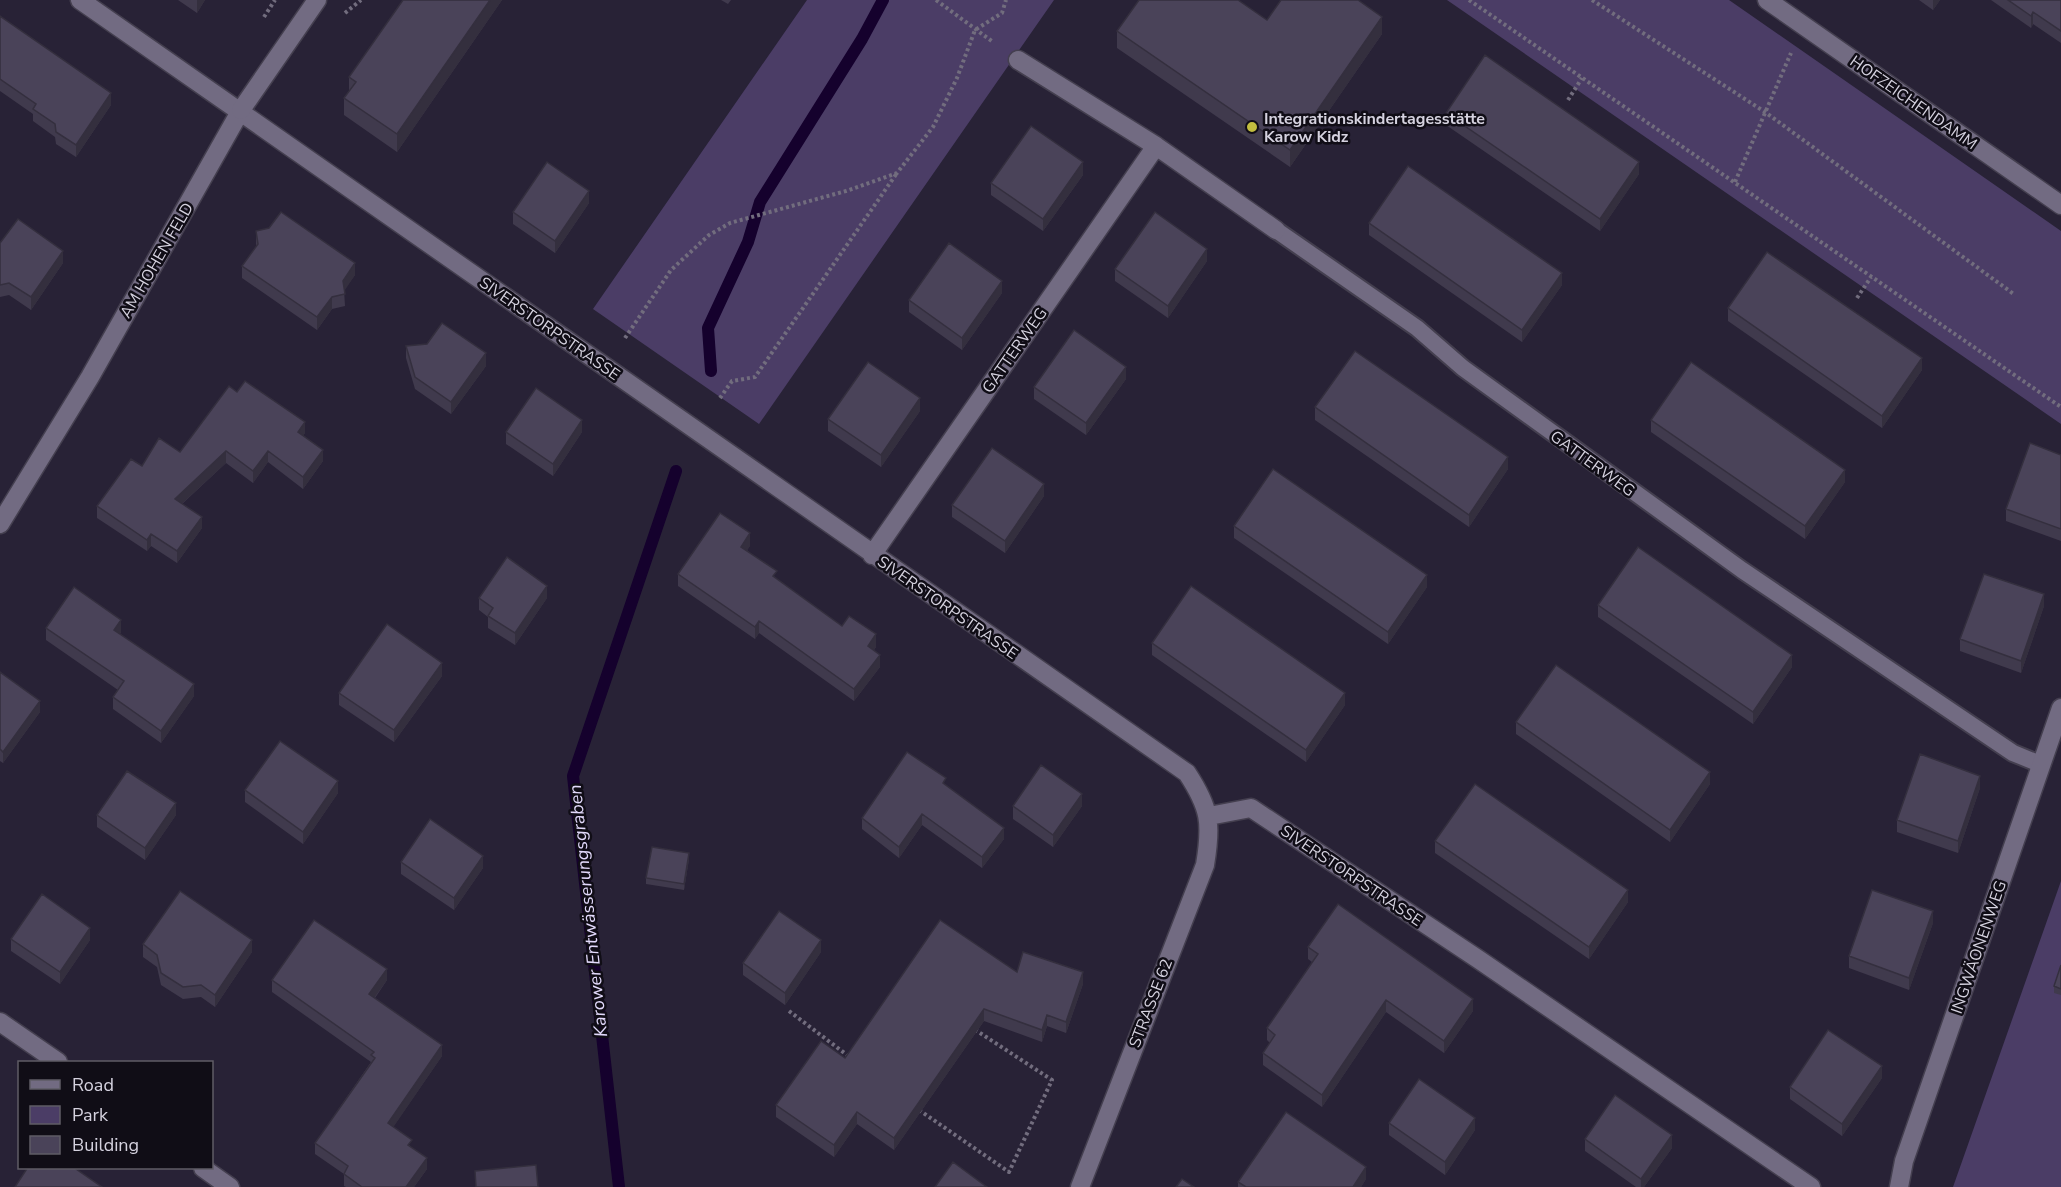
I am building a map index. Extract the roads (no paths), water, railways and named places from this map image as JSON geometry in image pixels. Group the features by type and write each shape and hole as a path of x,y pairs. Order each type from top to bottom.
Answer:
{"street":[{"name":"SIVERSTORPSTRASSE","path":"80,0 241,110 872,555 1186,773 1209,816 1251,808 1469,952 1811,1187"},
{"name":"AM HOHEN FELD","path":"0,524 90,377 241,110 317,0"},
{"name":"HOFZEICHENDAMM","path":"1767,0 2061,205"},
{"name":"GATTERWEG","path":"1018,60 1156,146 1276,230"},
{"name":"GATTERWEG","path":"872,555 1156,146"},
{"name":"INGWÄONENWEG","path":"1899,1187 1904,1161 2061,708"},
{"name":"STRASSE 62","path":"1080,1187 1205,865 1209,842 1209,816"},
{"path":"0,1022 57,1061"},
{"path":"206,1169 230,1187"}],"lane":[{"name":"GATTERWEG","path":"1276,230 1417,328 1463,368 1742,570 2013,753 2040,764"}],"waterway":[{"name":"Karower Entwässerungsgraben","path":"711,371 708,328 748,242 760,202 862,39 883,0"},
{"name":"Karower Entwässerungsgraben","path":"619,1187 573,776 676,471"}],"place":[{"name":"Integrationskindertagesstätte Karow Kidz","path":"1252,127"}]}
